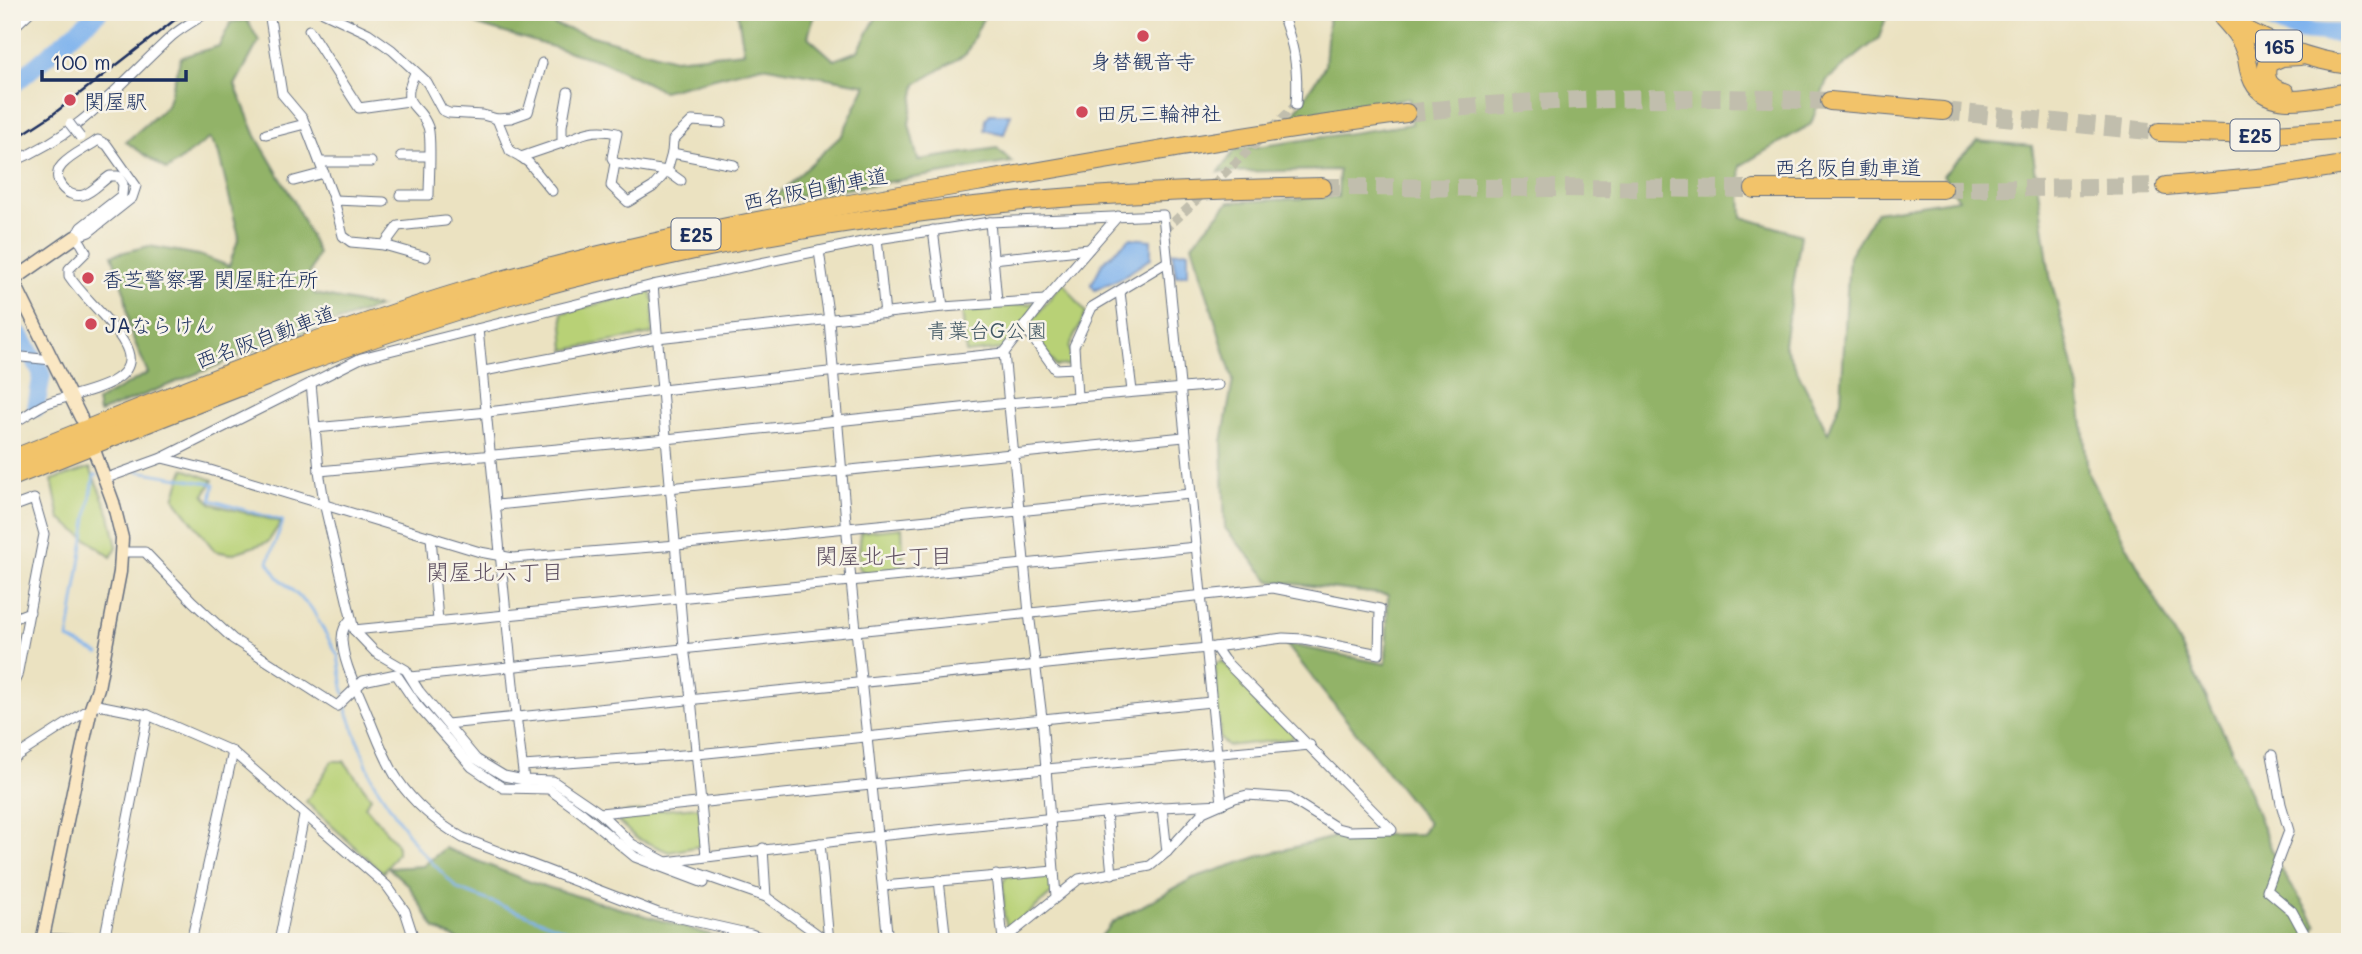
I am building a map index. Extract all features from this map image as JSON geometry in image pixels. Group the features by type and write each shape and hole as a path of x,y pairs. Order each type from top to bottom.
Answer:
{"highway":[{"name":"165","path":"2218,15 2266,41 2300,55 2350,65"},
{"path":"2218,15 2240,37 2250,75 2257,88 2268,97 2295,99 2350,89"},
{"path":"2248,60 2255,46 2266,41 2267,82 2277,90 2296,92 2350,89"},
{"path":"2268,63 2282,57 2300,55"},
{"path":"1830,100 1942,111"},
{"name":"西名阪自動車道","path":"12,459 232,372 356,327 470,290 568,263 703,232 857,202 1237,137 1406,113"},
{"name":"E25","path":"2159,132 2260,135 2350,129"},
{"name":"E25","path":"2166,186 2268,177 2350,164"},
{"name":"西名阪自動車道","path":"12,477 248,383 375,337 502,297 639,262 833,225 950,208 1102,195 1322,187"},
{"name":"西名阪自動車道","path":"1754,189 1943,188"}],"street":[{"path":"12,29 30,12"},
{"path":"12,162 60,137 88,118 174,34 208,12"},
{"path":"269,12 282,94 305,124 334,200 343,236 351,242 384,245 426,257"},
{"path":"323,12 368,33 392,50 427,82 442,110 449,113 483,115 497,119 528,112 542,64"},
{"path":"1281,12 1295,50 1298,80 1296,104"},
{"path":"309,30 359,108 409,101"},
{"path":"400,195 429,195 429,128 409,101 409,86 415,73"},
{"path":"562,143 568,92"},
{"path":"497,119 510,150 529,163 552,191"},
{"path":"522,157 562,143 582,132 606,130 617,133 612,158 615,163 611,186 628,202 653,187 667,172 673,140 692,121 722,124"},
{"path":"70,124 80,137"},
{"path":"267,134 305,124"},
{"path":"75,237 81,227 122,195 123,184 118,176 110,176 86,194 74,196 57,181 57,172 63,164 98,140 103,141 136,186 132,198 89,232 53,250 13,280 81,418"},
{"path":"672,153 734,164"},
{"path":"401,156 429,156"},
{"path":"320,162 370,162"},
{"path":"615,163 667,172 681,181"},
{"path":"294,181 324,173"},
{"path":"334,200 384,202"},
{"path":"104,479 162,458 361,358 653,285 877,239 990,222 1163,215 1201,596 1211,647 1210,702 1222,804"},
{"path":"1056,896 1042,718 1004,353 1045,300 1118,216"},
{"path":"384,245 398,226 445,222"},
{"path":"990,222 998,302"},
{"path":"933,230 943,307"},
{"path":"12,424 46,404 114,381 126,372 129,364 126,346 118,334 69,276 69,269 86,252 75,237"},
{"path":"877,239 885,314"},
{"path":"993,259 1089,249"},
{"path":"819,251 839,420 851,581 888,942"},
{"path":"1077,397 1074,345 1092,307 1167,262"},
{"path":"653,285 684,647 706,856"},
{"path":"1119,292 1132,391"},
{"path":"484,371 657,338 943,307 1045,300"},
{"path":"1024,326 1055,369 1076,368"},
{"path":"478,329 524,779"},
{"path":"315,428 488,412 1004,353"},
{"path":"12,356 52,360"},
{"path":"311,383 325,507 354,630 375,652 406,670 419,691 476,759 504,776 553,781 600,813 632,844 666,862 766,897 828,942"},
{"path":"319,471 666,439 1132,391 1218,385"},
{"path":"497,505 1014,456 1184,437"},
{"path":"94,450 122,538 120,572 43,940 126,942"},
{"path":"162,458 210,470 325,507 513,558 677,545 1190,494"},
{"path":"12,507 34,499 44,534 17,676 12,686"},
{"path":"431,537 438,621"},
{"path":"354,630 1196,547"},
{"path":"121,552 145,552 233,639 337,706 363,681 396,674 417,705 472,767 482,774 503,788 549,789 635,857 704,883"},
{"path":"411,677 1273,588 1380,609 1379,654 1304,639 1283,638 1036,666 516,715 447,724"},
{"path":"12,619 30,612"},
{"path":"350,620 344,627 342,640 353,691 398,780 422,809 444,827 463,838 658,913 751,934 773,942"},
{"path":"1002,941 1079,878 1150,866 1167,852 1203,812 1235,798 1247,795 1289,798 1337,828 1349,831 1392,830 1211,647"},
{"path":"523,766 697,754 1210,702"},
{"path":"12,760 92,706 148,715 233,752 387,886 405,911 415,942"},
{"path":"104,941 148,715"},
{"path":"600,813 1310,745"},
{"path":"191,942 233,752"},
{"path":"2272,755 2289,831 2267,890 2292,911 2309,942"},
{"path":"666,862 763,848 1049,818 1222,804"},
{"path":"1162,807 1167,852"},
{"path":"1105,813 1112,874"},
{"path":"279,942 304,816"},
{"path":"12,840 12,860"},
{"path":"820,843 828,942"},
{"path":"763,848 766,897"},
{"path":"883,886 1054,871"},
{"path":"996,875 1002,941"},
{"path":"939,880 946,942"}],"green space":[{"path":"466,12 552,12 554,25 674,59 744,52 736,12 815,12 808,37 834,60 858,51 879,12 986,12 966,54 916,84 909,124 918,160 997,148 1012,162 771,201 842,135 866,85 762,66 663,91 604,62 478,25"},
{"path":"1329,12 1888,12 1879,38 1827,80 1811,124 1740,166 1742,217 1801,235 1784,344 1828,433 1841,400 1849,256 1876,212 1959,199 1943,175 1977,141 2032,146 2050,276 2079,389 2088,473 2181,646 2232,750 2278,865 2317,925 2309,942 1096,942 1113,922 1193,878 1263,855 1338,836 1421,834 1428,823 1286,644 1386,664 1388,595 1270,581 1225,528 1222,442 1233,380 1192,244 1229,202 1338,197 1339,170 1219,172 1235,150 1412,124 1409,98 1292,117 1325,66"},
{"path":"247,20 259,41 235,85 256,136 294,201 318,253 306,283 315,294 379,307 258,349 99,413 97,401 148,373 130,331 125,294 112,255 149,246 199,255 229,266 239,237 218,151 210,138 167,170 126,142 167,106 181,57 219,46 231,22"},
{"path":"1063,282 1086,313 1069,347 1073,365 1056,366 1028,326"},
{"path":"650,291 654,303 652,334 565,350 562,313"},
{"name":"青葉台G公園","path":"1039,303 1003,349 966,353 962,309"},
{"path":"90,468 110,515 117,547 111,557 60,519 52,480"},
{"path":"184,469 213,480 204,495 212,504 281,522 268,542 231,554 215,551 174,498"},
{"path":"902,528 904,572 868,576 858,567 861,532"},
{"path":"1222,661 1295,734 1291,739 1227,746 1220,738 1215,664"},
{"path":"332,761 344,761 371,797 365,806 397,844 397,853 383,873 306,802"},
{"path":"699,807 703,844 669,852 636,838 618,821 621,813"},
{"path":"445,848 533,883 735,942 463,942 435,929 409,886 389,868 423,866"},
{"path":"1048,874 1052,879 1053,892 1008,931 1004,915 1003,882 1007,876"}],"water":[{"path":"990,114 1011,114 1004,134 985,130 986,119"},
{"path":"1130,238 1151,240 1151,258 1123,277 1095,290 1091,285 1103,262"},
{"path":"1188,251 1188,274 1176,276 1172,252"}],"waterway":[{"path":"12,86 99,12"},
{"path":"2261,12 2271,20 2292,29 2350,33"},
{"path":"12,329 21,336 42,374 36,408"},
{"path":"138,471 214,484 211,500 283,521 268,562 278,577 312,609 338,656 344,694"},
{"path":"97,475 94,475 68,639 99,654"},
{"path":"346,701 348,714 373,781 416,846 458,889 598,942"}],"tunnel":[{"path":"1406,113 1618,99 1830,101"},
{"path":"1164,231 1296,105"},
{"path":"1943,111 2159,132"},
{"path":"1943,189 2166,186"},
{"path":"1322,187 1754,189"}],"railway":[{"path":"12,141 52,115 185,12"}],"place":[{"name":"身替観音寺","path":"1143,36"},
{"name":"関屋駅","path":"70,100"},
{"name":"田尻三輪神社","path":"1082,112"},
{"name":"香芝警察署 関屋駐在所","path":"88,278"},
{"name":"JAならけん","path":"91,324"}],"district":[{"name":"関屋北七丁目","path":"884,555"},
{"name":"関屋北六丁目","path":"495,571"}]}
